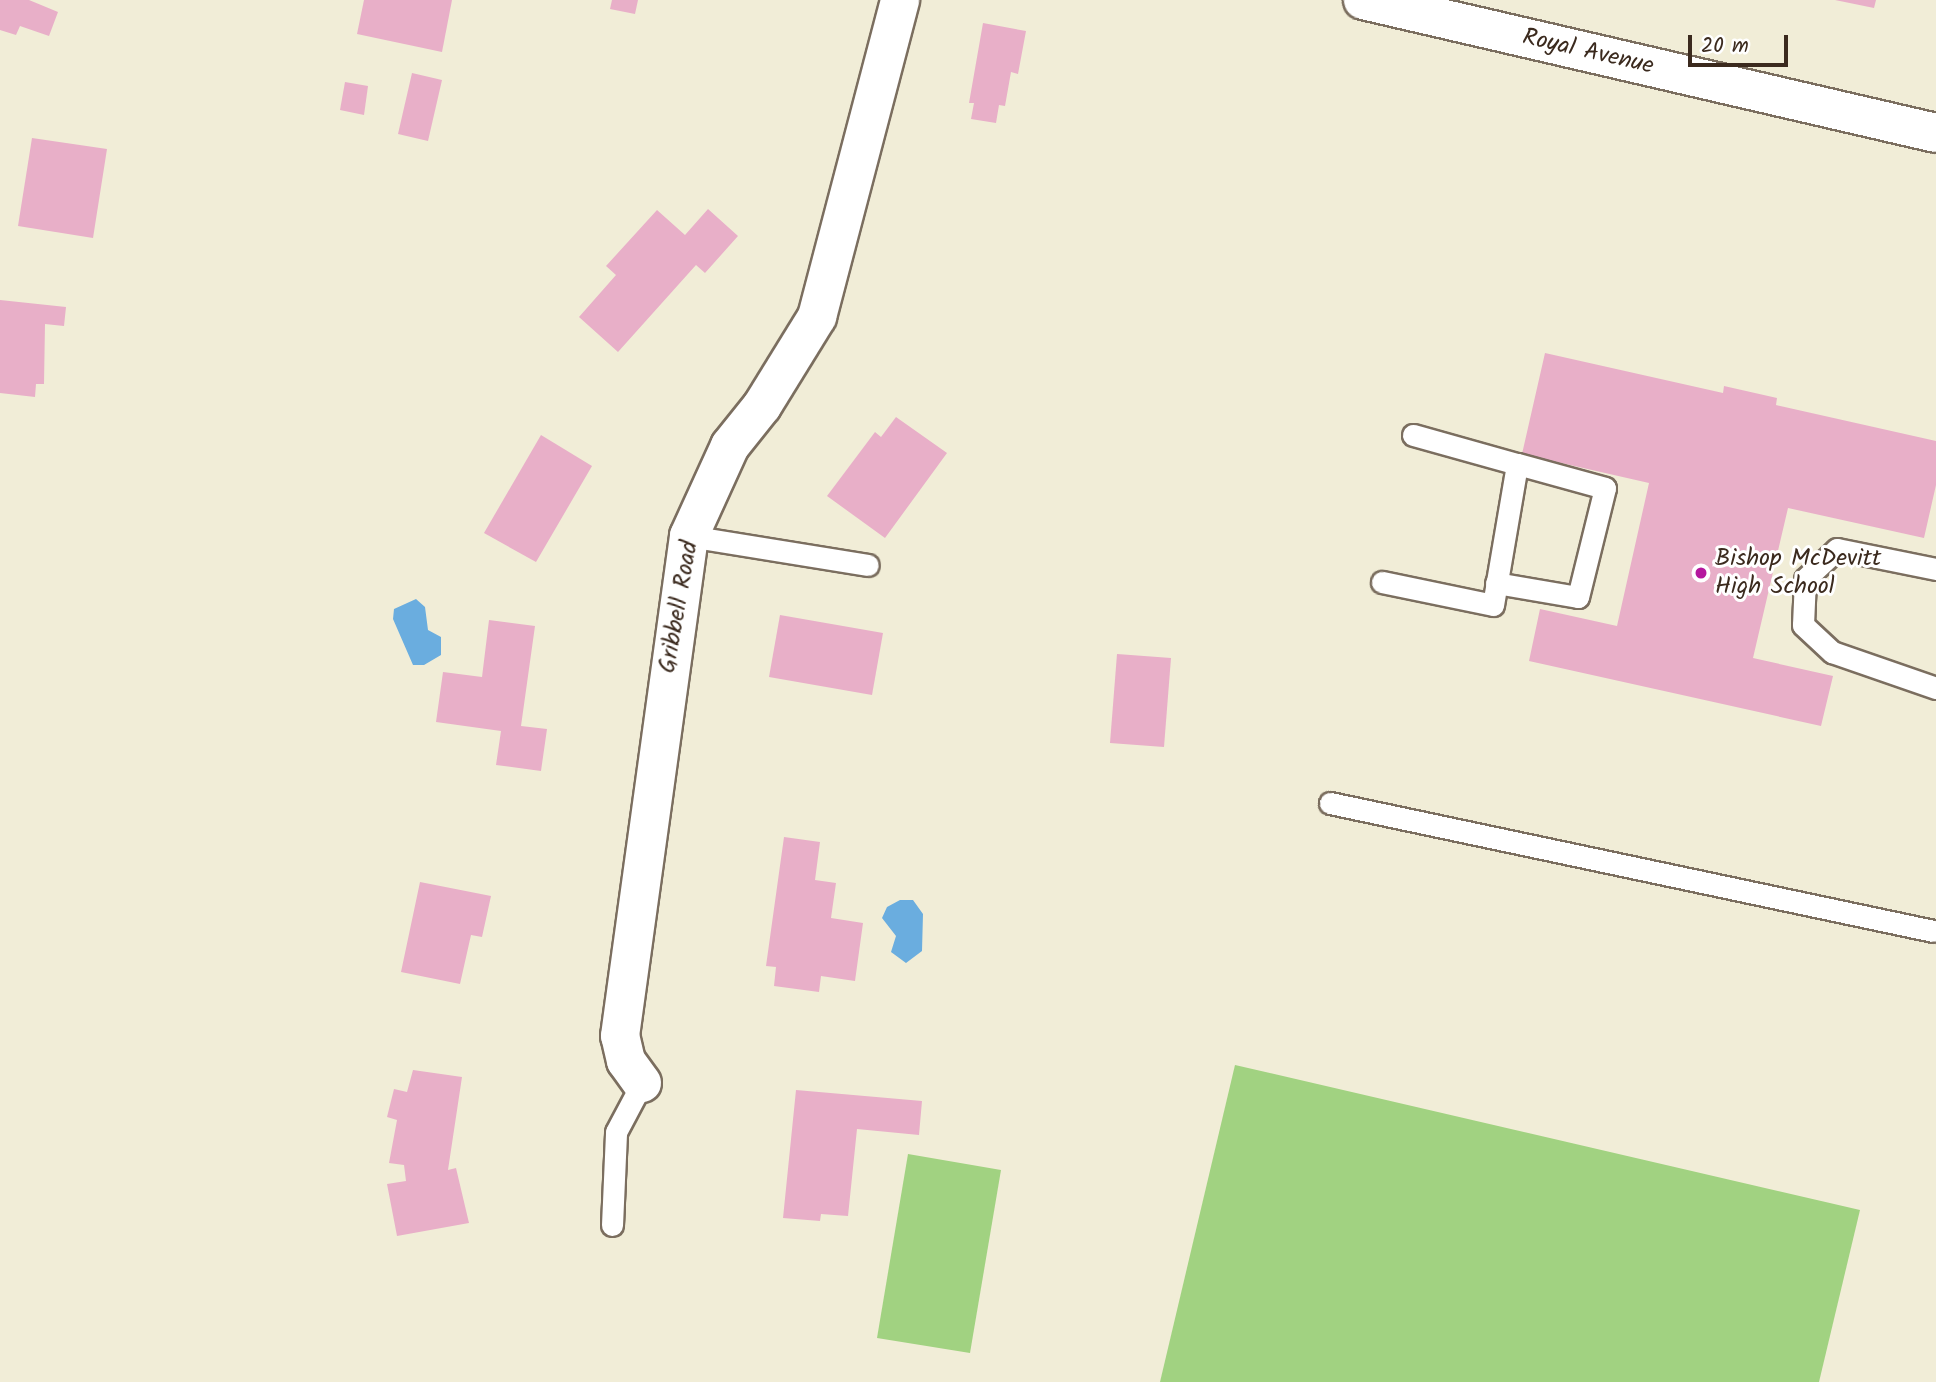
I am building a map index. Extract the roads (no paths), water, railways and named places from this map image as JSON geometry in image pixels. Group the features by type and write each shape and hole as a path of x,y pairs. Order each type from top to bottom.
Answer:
{"street":[{"name":"Gribbell Road","path":"642,1083 626,1060 620,1036 688,536 730,446 762,406 817,317 900,0"},
{"name":"Royal Avenue","path":"1363,0 1936,133"}],"lane":[{"path":"1413,435 1605,488 1578,597 1496,583"},
{"path":"1382,582 1493,605 1517,464"},
{"path":"688,536 868,565"},
{"path":"1936,569 1837,549 1805,579 1803,625 1832,652 1936,688"},
{"path":"1330,803 1933,931"},
{"path":"612,1226 616,1132 642,1083"}],"water":[{"path":"416,599 425,607 428,630 441,637 441,655 424,665 413,665 393,619 394,609"},
{"path":"900,900 913,900 923,914 922,951 906,963 891,952 896,936 882,918 887,907"}],"place":[{"name":"Bishop McDevitt High School","path":"1701,573"}]}
